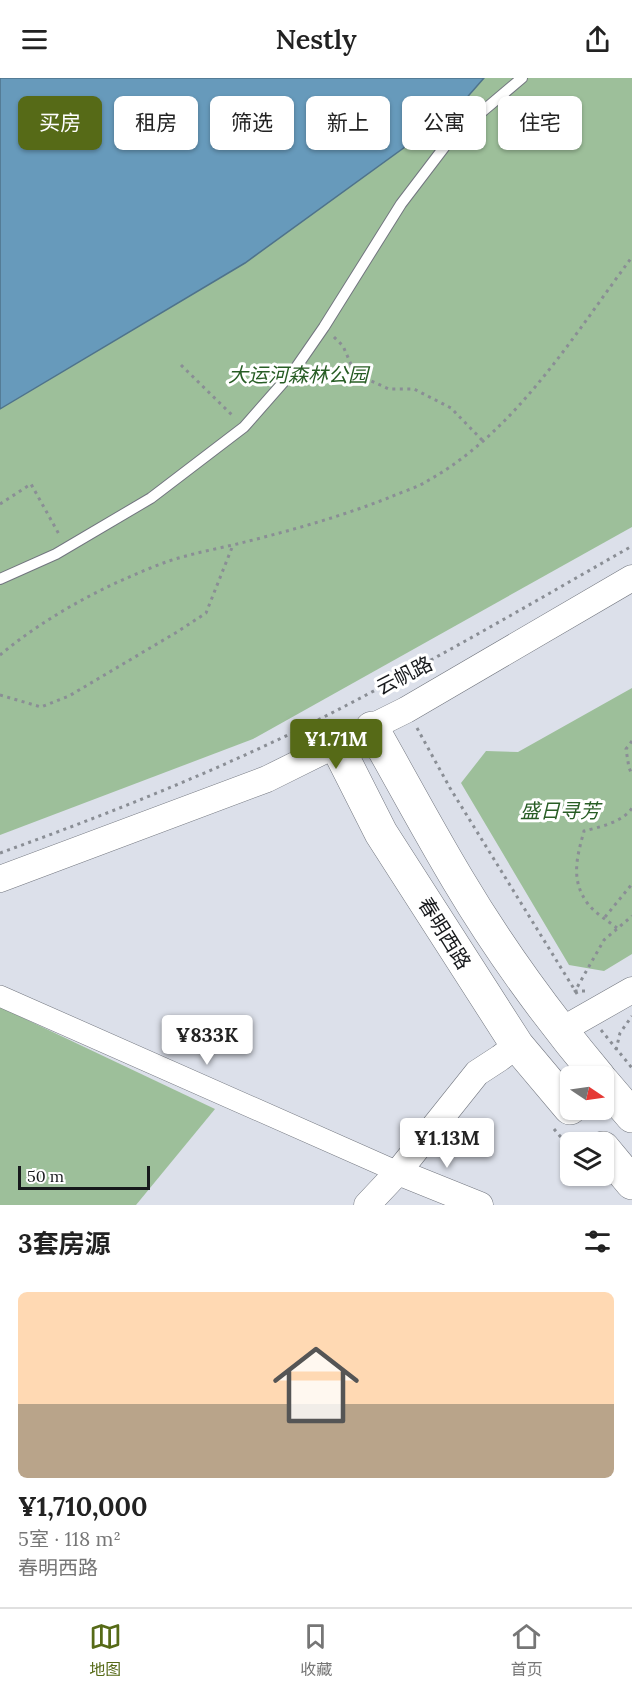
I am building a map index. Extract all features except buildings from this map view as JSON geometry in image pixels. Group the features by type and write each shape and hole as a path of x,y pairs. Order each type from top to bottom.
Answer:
{"main road":[{"name":"春明西路","path":"372,728 458,881 499,945 560,1031 607,1064"},
{"name":"春明西路","path":"337,746 381,833 517,1045 560,1096"},
{"path":"381,833 394,815 403,813 438,870 458,881"},
{"path":"614,1095 632,1116"},
{"name":"春明西路","path":"580,1120 590,1132"},
{"path":"614,1161 632,1183"}],"street":[{"name":"云帆路","path":"0,879 267,779 337,746 406,710 632,578"},
{"path":"560,1031 632,990"},
{"path":"0,996 398,1173 480,1205"},
{"path":"367,1205 398,1173 477,1073 517,1045"}],"lane":[{"path":"0,579 66,548 151,498 244,427 295,369 401,204 452,137 522,78"}],"path":[{"path":"0,655 24,635 61,611 166,562 302,528 369,505 428,481 466,456 503,424 555,361 632,257"},
{"path":"324,327 344,346 353,369 367,379 389,389 414,389 451,408 483,441"},
{"path":"181,365 244,427"},
{"path":"0,504 31,484 66,548"},
{"path":"0,695 41,707 69,696 177,632 206,613 233,545"},
{"name":"云帆路","path":"0,853 183,782 293,732 439,656 632,546"},
{"path":"406,710 450,788 590,1014 607,1064"},
{"path":"632,741 626,748 628,768 632,774"},
{"path":"618,928 588,904 577,881 576,859 584,831 602,826 628,814 632,808"},
{"path":"605,918 632,884"},
{"path":"574,990 604,940 632,916"},
{"path":"607,1064 620,1033 632,1016"},
{"path":"607,1064 632,1068"}],"green space":[{"name":"大运河森林公园","path":"0,78 632,78 632,527 253,739 0,835"},
{"name":"盛日寻芳","path":"632,688 632,954 604,971 569,965 461,783 486,751 518,752"},
{"path":"0,1007 215,1109 136,1205 0,1205"}],"water":[{"path":"0,78 484,78 468,96 402,96 402,149 245,263 0,409"}]}
